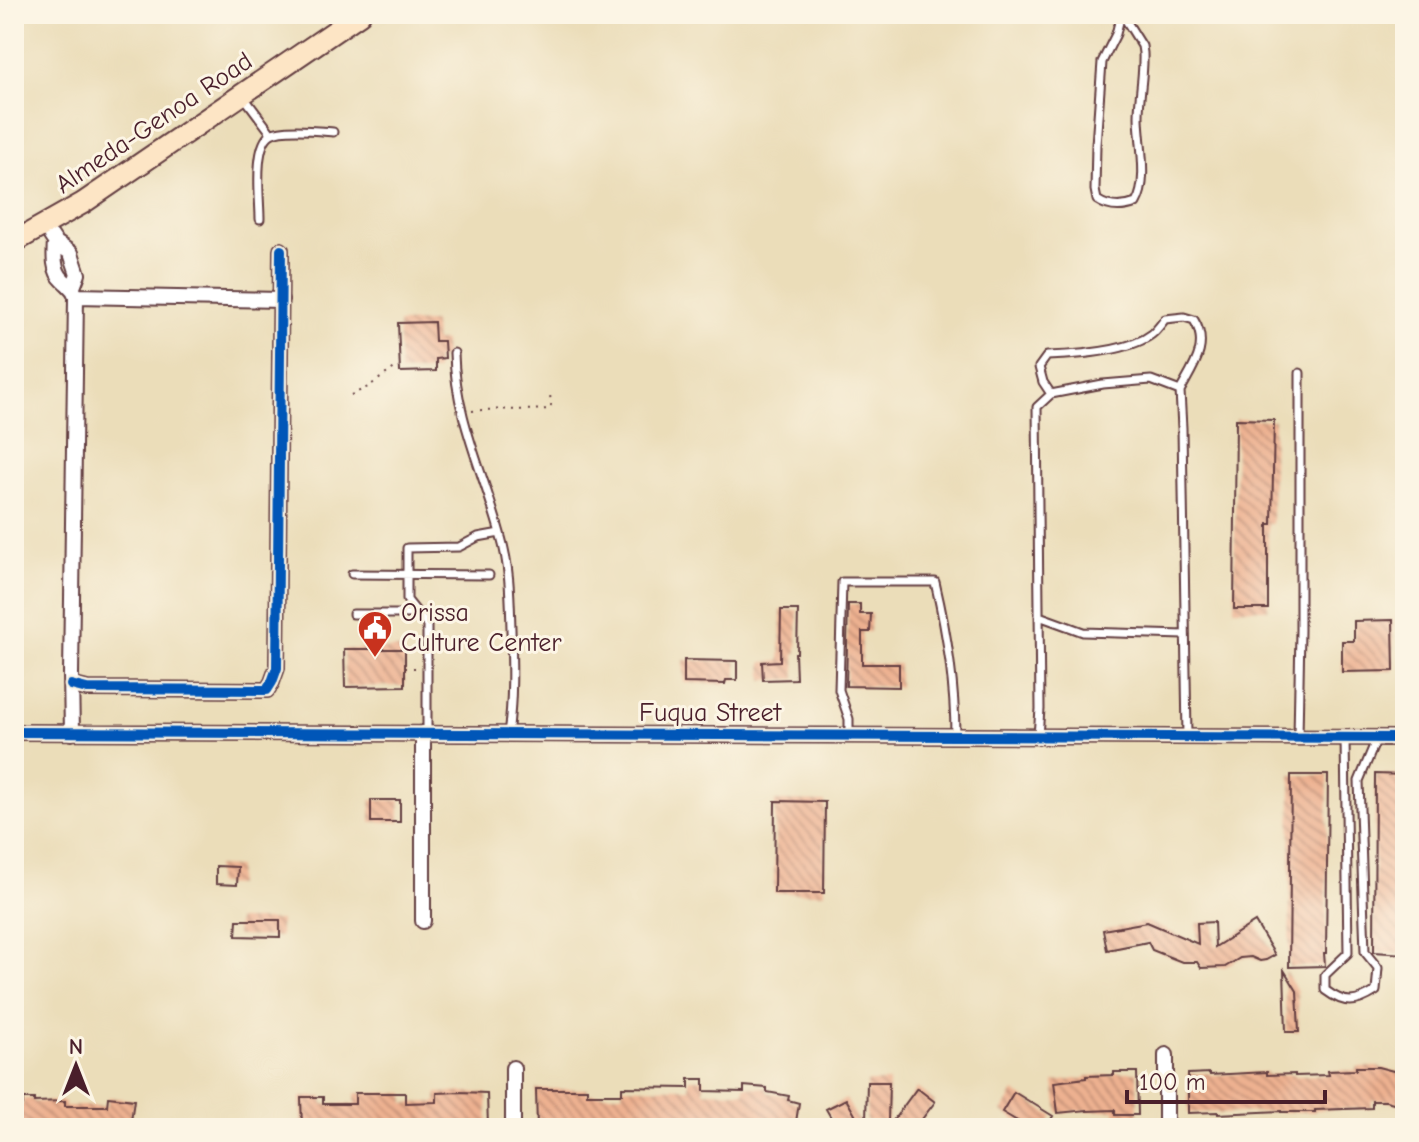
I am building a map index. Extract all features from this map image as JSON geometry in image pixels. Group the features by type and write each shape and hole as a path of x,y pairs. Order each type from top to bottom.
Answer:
{"main road":[{"name":"Almeda-Genoa Road","path":"14,242 50,234 83,203 360,14"}],"street":[{"path":"50,234 71,253 78,274 74,292 72,733"},
{"path":"71,685 87,689 267,690 272,682 277,668 281,250"},
{"path":"74,292 281,300"},
{"name":"Fuqua Street","path":"14,732 1405,738"},
{"path":"423,921 425,733"},
{"path":"1166,1055 1166,1128"},
{"path":"513,1068 513,1128"}],"lane":[{"path":"1121,14 1142,46 1143,53 1139,113 1141,190 1136,203 1105,206 1097,200 1095,190 1102,62 1116,34 1121,14"},
{"path":"243,95 271,133"},
{"path":"260,219 260,151 263,141 271,133 280,131 333,132"},
{"path":"1051,394 1043,382 1039,367 1047,356 1078,355 1133,345 1152,334 1165,319 1184,317 1194,320 1200,330 1200,353 1180,391 1187,737"},
{"path":"454,353 454,368 466,426 507,560 512,694 508,734"},
{"path":"1298,737 1300,373"},
{"path":"1038,736 1037,407 1051,394 1103,384 1151,380 1180,391"},
{"path":"425,733 427,625 407,600 407,548 459,547 478,537 500,533"},
{"path":"352,574 489,575"},
{"path":"849,735 849,719 839,690 842,582 935,582 946,628 953,682 955,736"},
{"path":"353,614 418,614"},
{"path":"1039,616 1083,632 1185,635"},
{"path":"1345,738 1348,953 1325,975 1325,990 1339,1000 1361,1001 1376,991 1378,968 1365,952 1359,781 1377,738"}],"path":[{"path":"351,395 399,367"},
{"path":"478,410 548,409 551,405 550,394"}],"building":[{"path":"434,322 435,341 444,341 445,358 436,359 436,371 400,372 398,323"},
{"path":"1236,419 1274,420 1272,524 1268,524 1268,609 1234,609"},
{"path":"848,604 860,604 860,614 871,614 870,632 862,632 862,664 899,664 899,687 846,686"},
{"path":"781,610 798,610 796,679 763,680 762,662 780,661"},
{"path":"1393,620 1394,671 1342,672 1342,641 1354,641 1354,621"},
{"name":"Orissa Culture Center","path":"344,649 405,649 405,686 345,687"},
{"path":"684,660 737,661 737,680 726,680 725,684 684,683"},
{"path":"1375,774 1405,775 1405,954 1374,952"},
{"path":"1291,775 1328,775 1325,966 1289,967"},
{"path":"371,800 400,800 400,822 371,822"},
{"path":"775,801 825,802 824,893 774,893"},
{"path":"216,866 238,867 237,885 216,884"},
{"path":"237,920 280,920 280,937 236,936"},
{"path":"1147,922 1198,944 1197,923 1214,922 1215,947 1255,922 1275,955 1266,960 1240,958 1225,967 1201,968 1197,962 1182,962 1152,950 1148,942 1107,950 1103,930"},
{"path":"1284,970 1297,991 1299,1032 1286,1032"},
{"path":"1356,1067 1378,1067 1405,1074 1405,1106 1372,1101 1372,1108 1315,1112 1188,1113 1188,1074 1267,1072 1267,1075 1329,1075 1328,1071 1356,1070"},
{"path":"1114,1072 1137,1072 1138,1115 1115,1115 1115,1110 1058,1113 1054,1082 1114,1075"},
{"path":"689,1079 704,1079 704,1091 744,1092 744,1086 767,1088 767,1092 789,1096 788,1100 799,1103 795,1128 675,1124 537,1128 536,1089 587,1089 587,1094 622,1094 622,1087 689,1088"},
{"path":"867,1082 889,1082 888,1122 866,1121"},
{"path":"917,1088 935,1102 919,1123 892,1122"},
{"path":"1014,1092 1053,1116 1046,1128 1029,1128 1002,1112"},
{"path":"355,1093 405,1093 405,1103 437,1102 437,1093 487,1093 488,1128 302,1128 301,1097 323,1097 323,1104 355,1104"},
{"path":"108,1097 134,1100 130,1128 14,1128 14,1105 23,1105 23,1099 34,1099 34,1102 65,1101 65,1106 107,1106"},
{"path":"846,1099 862,1128 837,1128 826,1109"}],"cycle path":[{"path":"71,685 87,689 267,690 272,682 277,668 281,250"},
{"path":"14,732 1405,738"}],"place":[{"name":"Orissa Culture Center","path":"375,659"}]}
